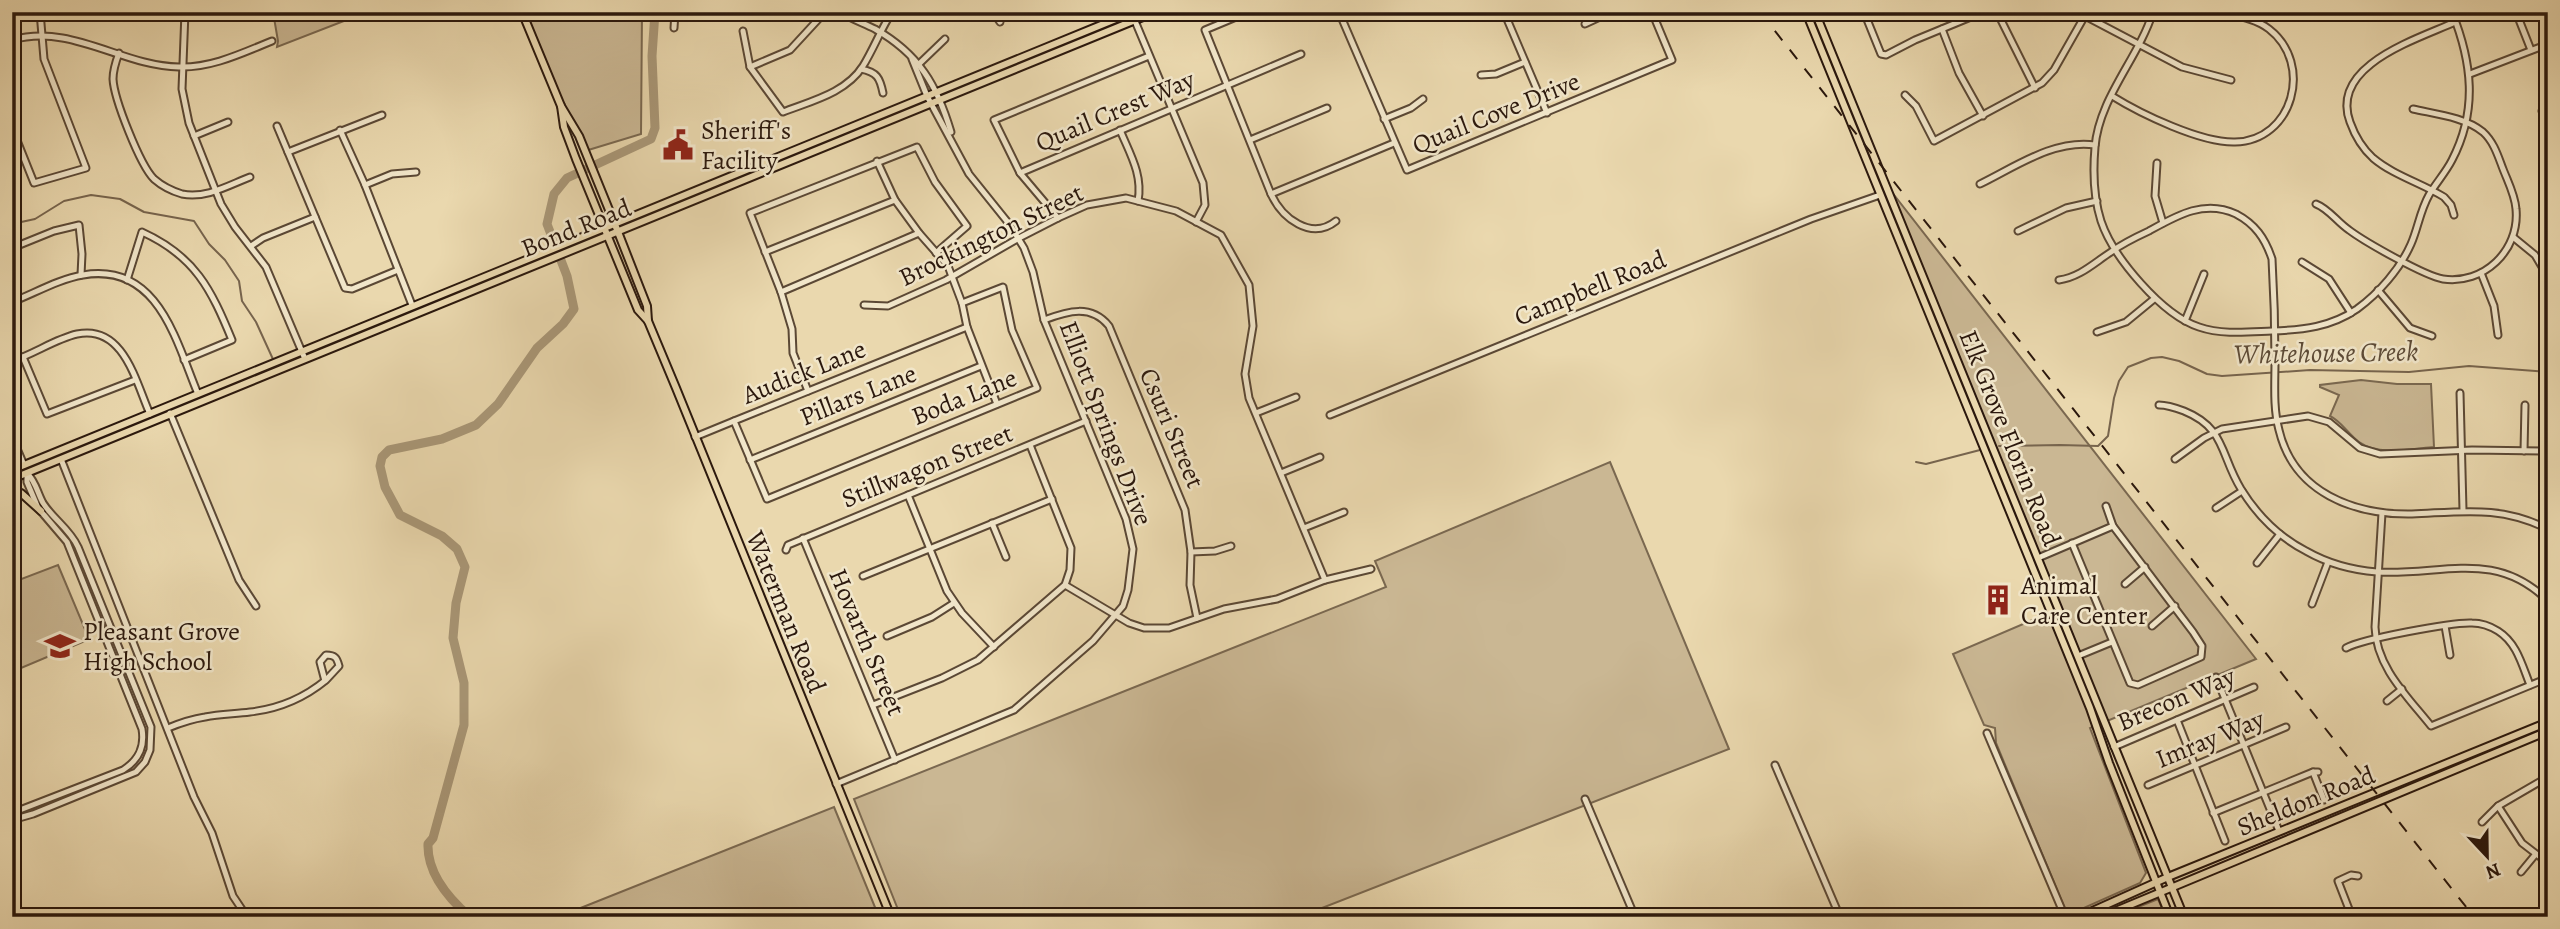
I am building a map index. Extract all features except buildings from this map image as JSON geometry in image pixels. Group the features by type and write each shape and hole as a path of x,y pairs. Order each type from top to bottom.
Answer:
{"main road":[{"name":"Waterman Road","path":"522,12 561,106 586,154 617,228 647,306 648,321 891,917"},
{"name":"Bond Road","path":"303,355 361,335 571,251 607,232 1155,12"},
{"name":"Elk Grove Florin Road","path":"1806,12 2031,563 2170,917"},
{"name":"Elk Grove Florin Road","path":"1815,12 2184,917"},
{"name":"Bond Road","path":"617,228 1128,13"},
{"path":"1086,41 1091,34 1123,19 1128,13"},
{"name":"Waterman Road","path":"561,106 564,127 576,159 638,310 648,321"},
{"path":"1879,193 1884,194 1897,212"},
{"name":"Bond Road","path":"12,479 158,419 412,305 568,242 607,232"},
{"path":"361,335 371,327 408,312 412,305"},
{"name":"Bond Road","path":"12,470 198,394 267,370"},
{"path":"158,419 162,414 195,400 198,394"},
{"path":"24,465 27,473"},
{"path":"15,491 41,511"},
{"path":"2031,563 2046,578"},
{"name":"Sheldon Road","path":"2079,917 2168,877 2548,722"},
{"name":"Sheldon Road","path":"2101,917 2548,731"},
{"path":"2100,738 2113,747"},
{"path":"2260,850 2263,845 2284,836 2297,825"}],"street":[{"path":"12,128 34,183 86,168 47,69 40,12"},
{"path":"185,12 184,102 194,136 227,216 271,276 303,355"},
{"path":"674,28 675,12"},
{"path":"750,67 790,50 825,12"},
{"path":"840,12 899,44 919,64 941,99 955,144"},
{"path":"743,31 750,67 783,112 837,90 861,69 892,12"},
{"path":"993,12 1000,22"},
{"path":"1248,12 1205,30 1251,140 1270,194 1280,211 1295,223 1316,229 1336,221"},
{"name":"Quail Cove Drive","path":"1339,12 1407,170 1672,60 1652,12"},
{"path":"1504,12 1547,113"},
{"path":"1585,24 1611,12"},
{"path":"1864,12 1881,54 1886,55 1983,12"},
{"path":"1997,12 2035,88"},
{"path":"2153,12 2099,125 2095,145 2097,201 2101,222 2116,248 2154,299 2185,321 2211,331 2274,331 2322,326 2351,313 2378,290 2403,260 2412,242 2423,206 2450,163 2467,122 2470,74 2452,12"},
{"path":"2112,96 2151,117 2218,142 2244,142 2268,132 2283,115 2294,89 2294,71 2289,54 2280,39 2267,27 2257,21 2219,12"},
{"path":"2516,12 2531,50"},
{"path":"1905,95 1916,106 1934,141 2035,88 2054,70 2086,14 2138,45 2194,72 2231,80"},
{"path":"1135,21 1203,183 1205,205 1196,222"},
{"path":"2454,215 2448,201 2371,157 2353,131 2346,106 2354,82 2368,65 2455,22"},
{"path":"1941,29 1959,73 1983,116"},
{"path":"12,40 42,35 74,39 161,65 183,68 220,62 272,41"},
{"path":"919,64 945,39"},
{"path":"2470,74 2548,44"},
{"path":"119,52 114,71 116,95 148,171 159,183 180,193 197,195 250,177"},
{"name":"Quail Crest Way","path":"1020,173 1301,54"},
{"path":"1058,218 1020,173 995,120 1149,56"},
{"path":"912,59 928,96 955,144"},
{"path":"1481,75 1496,74 1525,62"},
{"path":"861,69 876,74 883,93"},
{"path":"1384,119 1423,99"},
{"path":"1251,140 1327,108"},
{"path":"2316,204 2326,209 2351,232 2424,273 2440,278 2462,279 2481,273 2501,257 2513,237 2516,206 2489,138 2467,122 2413,109"},
{"path":"2548,109 2542,111 2548,127"},
{"path":"288,152 382,115"},
{"path":"194,136 228,122"},
{"path":"277,126 345,288 352,289 398,270"},
{"path":"340,130 365,185 412,305"},
{"path":"1120,130 1138,170 1138,201"},
{"path":"1270,194 1394,143"},
{"name":"Elliott Springs Drive","path":"836,784 1014,710 1093,641 1123,606 1128,590 1133,549 1126,519 1044,320 1033,272 1019,238 969,174 955,144"},
{"path":"1980,184 2059,146 2095,145"},
{"path":"808,391 793,353 792,329 781,292 750,213 917,146 934,182 967,226 936,253"},
{"path":"877,161 895,200 948,266 962,303 967,327 997,404"},
{"path":"2157,163 2155,196 2163,223"},
{"path":"365,185 392,174 416,172"},
{"name":"Campbell Road","path":"1330,415 1865,198 1870,192 1879,193"},
{"name":"Brockington Street","path":"864,305 888,306 952,277 1019,238 1087,205 1126,198 1176,211 1221,235 1249,285 1253,326 1245,374 1250,398 1325,580"},
{"path":"765,252 895,200"},
{"path":"2018,231 2066,208 2097,201"},
{"path":"2059,280 2077,275 2116,248 2187,211 2209,208 2231,212 2257,229 2272,259 2279,431 2293,461 2316,488 2347,506 2382,513 2463,510 2506,514 2548,528"},
{"path":"251,246 263,238 315,217"},
{"path":"12,248 54,231 79,225 82,247 81,275"},
{"path":"127,280 142,232 178,253 204,280 217,302 233,340 184,360"},
{"path":"781,292 919,233"},
{"path":"2513,237 2535,255 2548,277"},
{"path":"2302,262 2329,279 2351,313"},
{"path":"2481,273 2494,306 2498,335"},
{"path":"2185,321 2204,274"},
{"path":"12,302 81,275 108,275 127,280 150,295 163,311 198,394"},
{"name":"Boda Lane","path":"766,499 1037,388 1012,330 1003,287 962,303"},
{"path":"2378,290 2410,328 2432,336"},
{"path":"2097,332 2126,322 2154,299"},
{"name":"Csuri Street","path":"1044,320 1082,310 1102,317 1109,326 1185,510 1191,552 1190,585 1197,618"},
{"name":"Audick Lane","path":"766,499 734,421 967,327"},
{"path":"12,361 78,334 96,334 113,342 126,355 150,414"},
{"path":"23,357 47,414 135,380"},
{"name":"Pillars Lane","path":"750,460 981,366"},
{"path":"2460,393 2463,510"},
{"path":"1256,413 1296,397"},
{"path":"2159,405 2171,406 2194,415 2216,432 2227,463 2242,492 2280,534 2306,551 2328,562 2378,572 2486,568 2517,578 2548,601"},
{"path":"2524,451 2525,405"},
{"path":"170,413 239,580 256,606"},
{"path":"2175,460 2216,432 2235,426 2308,416 2323,419 2360,448 2380,454 2463,450 2548,451"},
{"path":"695,437 734,421"},
{"name":"Stillwagon Street","path":"786,550 789,545 803,538 1086,421"},
{"path":"12,437 24,465"},
{"path":"873,705 963,669 994,647 1065,585 1070,570 1071,548 1030,444"},
{"path":"1280,472 1320,457"},
{"path":"61,459 194,797 212,833 233,896 247,917"},
{"path":"12,813 123,770 138,757 144,738 67,542 41,511 29,487 27,473"},
{"path":"12,820 127,777 145,762 152,738 151,727 78,547 71,533 44,503 34,480 27,473"},
{"path":"15,491 29,487"},
{"path":"2216,508 2242,492"},
{"path":"908,495 947,591 954,603 994,647"},
{"path":"863,576 1052,499"},
{"path":"2072,543 2128,680 2133,685 2201,657 2202,646 2175,606 2113,526 2106,506"},
{"path":"1304,528 1345,512"},
{"path":"2382,513 2376,639 2384,664 2431,726 2548,678"},
{"path":"992,523 1006,557"},
{"path":"2038,558 2113,526"},
{"path":"2257,563 2280,534"},
{"name":"Hovarth Street","path":"803,538 895,760"},
{"path":"1191,552 1215,551 1231,546"},
{"path":"2312,604 2328,562"},
{"path":"2125,584 2144,567"},
{"path":"1065,585 1115,616 1144,628 1168,628 1197,618 1276,599 1325,580 1371,569"},
{"path":"887,636 932,617 954,603"},
{"path":"2152,625 2175,606"},
{"path":"2346,648 2376,639 2472,622 2498,631 2513,646 2530,685"},
{"path":"2445,626 2449,655"},
{"path":"2078,656 2112,642"},
{"path":"168,727 205,717 273,708 300,697 325,681 339,666 332,655 326,655 320,662 325,681"},
{"path":"2216,677 2279,831"},
{"name":"Brecon Way","path":"2113,747 2254,687"},
{"path":"2387,701 2402,689"},
{"path":"2176,720 2225,841"},
{"name":"Imray Way","path":"2148,785 2286,727"},
{"path":"1987,733 2065,917"},
{"path":"1775,765 1840,917"},
{"path":"2213,813 2316,772 2324,800"},
{"path":"2482,822 2498,806 2548,778"},
{"path":"1585,799 1635,917"},
{"path":"2498,806 2522,843 2548,863"},
{"path":"2521,872 2535,855"},
{"path":"2352,917 2339,881 2358,876"}],"shaded area":[{"path":"273,12 367,12 277,47"},
{"path":"520,12 642,12 641,134 585,151"},
{"path":"1859,150 2256,659 2090,728 2146,873 2140,883 2075,912 2065,909 1996,743 1995,728 1984,725 1953,654 2049,613"},
{"path":"2361,380 2431,384 2434,447 2385,450 2367,446 2355,439 2330,416 2339,395 2320,385"},
{"path":"1610,462 1729,749 1299,917 901,917 854,799 1386,587 1375,561"},
{"path":"58,565 87,634 85,641 14,671 12,586 16,581"},
{"path":"834,807 879,917 558,917"},
{"path":"2158,899 2166,917 2113,917"}],"waterway":[{"path":"470,917 440,884 431,865 428,844 433,838 464,725 464,683 453,638 456,603 465,567 457,549 442,536 400,515 385,487 380,466 382,457 389,450 442,439 476,425 498,404 537,348 563,324 574,309 567,276 547,224 554,194 567,178 651,139 655,128 652,56 655,12"},
{"path":"12,224 35,219 64,201 91,195 120,199 144,212 194,221 239,281 242,301 256,322 277,368"},
{"name":"Whitehouse Creek","path":"1999,446 2098,446 2108,436 2119,381 2128,367 2151,358 2162,357 2179,361 2207,374 2222,376 2310,370 2409,372 2469,366 2548,372"},
{"name":"Whitehouse Creek","path":"1916,462 1926,464 1980,450"}],"railway":[{"path":"1760,12 2474,917"}],"place":[{"name":"Sheriff's Facility","path":"678,145"},
{"name":"Animal Care Center","path":"1998,600"},
{"name":"Pleasant Grove High School","path":"60,646"}]}
